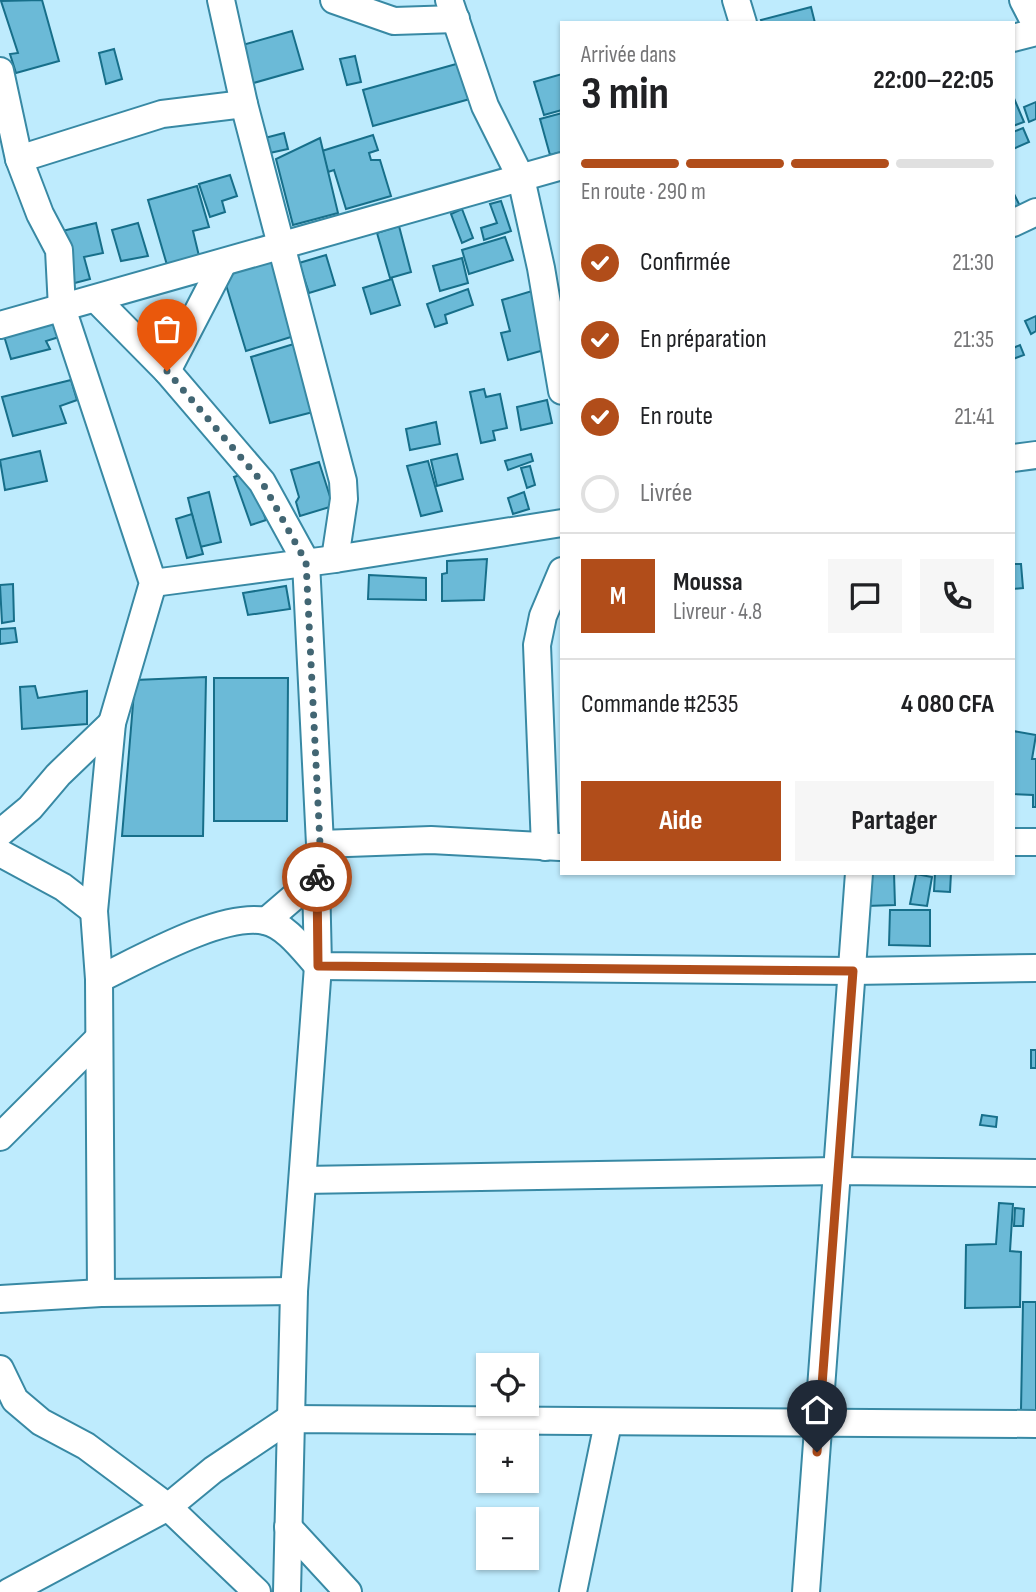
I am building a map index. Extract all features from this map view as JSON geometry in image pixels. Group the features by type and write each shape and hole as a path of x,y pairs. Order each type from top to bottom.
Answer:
{"street":[{"path":"221,0 244,104 343,481 344,499 335,559"},
{"path":"334,0 394,21 452,9 485,106 521,178 541,268 560,379"},
{"path":"736,0 742,21"},
{"path":"1023,0 1036,25"},
{"path":"1015,37 1036,32"},
{"path":"0,71 19,159 40,214 59,250 62,308 153,583 112,723 94,911 99,979 101,1293"},
{"path":"19,159 162,114 244,104"},
{"path":"0,325 560,167"},
{"path":"1015,222 1036,212"},
{"path":"167,371 223,263"},
{"path":"96,299 167,371 262,482 306,562 320,844 317,878 318,966 294,1292 287,1592"},
{"path":"1015,458 1036,455"},
{"path":"153,583 335,559 560,523"},
{"path":"320,844 431,840 553,847 537,645 543,616 560,576"},
{"path":"0,833 30,808 58,775 112,723"},
{"path":"1015,842 1036,842"},
{"path":"0,853 52,880 94,911"},
{"path":"806,1592 859,875"},
{"path":"266,921 317,878"},
{"path":"99,979 191,935 229,923 266,921 281,929 318,966 853,971 1036,968"},
{"path":"0,1137 99,1038"},
{"path":"303,1180 837,1171 1036,1173"},
{"path":"0,1299 101,1293 294,1292"},
{"path":"0,1369 15,1400 32,1415 86,1446 168,1507 257,1592"},
{"path":"9,1592 168,1507 213,1470 289,1419 820,1425 1036,1424"},
{"path":"573,1592 608,1423"},
{"path":"288,1527 348,1592"}],"building":[{"path":"42,0 59,61 16,73 10,54 18,53 1,1"},
{"path":"811,7 814,21 761,21"},
{"path":"292,31 303,69 250,84 239,46"},
{"path":"114,49 122,79 106,84 99,53"},
{"path":"355,56 361,82 347,85 340,59"},
{"path":"467,61 477,97 373,126 363,90"},
{"path":"560,75 560,111 544,115 534,82"},
{"path":"1015,101 1024,122 1015,125"},
{"path":"1036,102 1036,119 1029,122 1024,107"},
{"path":"560,114 560,152 550,155 540,119"},
{"path":"1023,128 1029,142 1015,148 1015,131"},
{"path":"284,133 288,149 265,154 261,139"},
{"path":"373,135 378,150 369,153 371,160 380,160 391,196 346,209 334,170 328,172 322,151"},
{"path":"320,138 338,213 293,225 276,159"},
{"path":"230,175 237,196 222,201 225,212 210,217 199,184"},
{"path":"197,186 209,227 193,231 199,256 167,265 148,200"},
{"path":"1015,196 1020,206 1015,209"},
{"path":"501,201 511,231 484,240 481,228 497,223 490,204"},
{"path":"462,209 473,238 462,243 451,214"},
{"path":"96,223 103,253 84,257 90,279 71,284 58,232"},
{"path":"138,223 148,256 121,261 112,230"},
{"path":"399,226 411,272 390,278 377,233"},
{"path":"505,237 513,260 469,274 462,250"},
{"path":"326,255 335,285 309,293 299,263"},
{"path":"462,258 468,283 440,291 433,266"},
{"path":"271,260 294,336 246,351 223,275"},
{"path":"392,279 400,305 371,314 363,288"},
{"path":"468,289 473,305 445,315 447,323 435,327 427,304"},
{"path":"532,291 548,349 508,360 501,333 510,331 502,300"},
{"path":"1036,316 1036,331 1031,334 1025,321"},
{"path":"53,320 59,337 46,341 50,349 11,359 4,336"},
{"path":"297,343 317,411 270,423 251,357"},
{"path":"1020,345 1024,355 1015,358 1015,347"},
{"path":"71,380 77,400 60,406 66,423 13,436 2,397"},
{"path":"484,389 486,397 500,394 507,428 493,431 495,440 481,443 470,392"},
{"path":"547,400 552,423 521,430 517,407"},
{"path":"436,422 440,444 410,450 406,429"},
{"path":"40,451 47,481 5,490 0,460"},
{"path":"457,454 463,479 437,486 431,460"},
{"path":"531,454 533,461 508,470 505,461"},
{"path":"428,461 442,511 421,516 407,466"},
{"path":"319,462 333,506 300,516 296,502 299,497 291,470"},
{"path":"530,466 535,485 527,488 521,468"},
{"path":"249,472 266,520 251,525 234,477"},
{"path":"209,492 221,542 200,547 188,498"},
{"path":"524,492 529,509 513,514 508,498"},
{"path":"192,514 203,554 187,558 176,519"},
{"path":"487,559 484,600 442,601 442,574 447,573 447,561"},
{"path":"1015,564 1021,564 1023,588 1015,589"},
{"path":"369,575 426,578 426,600 368,599"},
{"path":"13,584 14,621 2,623 0,585"},
{"path":"286,586 290,609 248,615 243,593"},
{"path":"15,628 17,642 0,644 0,629"},
{"path":"206,677 203,836 122,836 135,680"},
{"path":"214,678 288,678 287,821 214,821"},
{"path":"35,686 38,698 87,691 87,724 22,729 20,687"},
{"path":"1015,731 1036,735 1032,759 1036,759 1036,807 1033,807 1033,795 1015,794"},
{"path":"866,875 894,875 895,905 867,906"},
{"path":"916,875 932,877 927,906 910,904"},
{"path":"935,875 951,875 950,892 934,891"},
{"path":"890,910 930,910 930,946 889,945"},
{"path":"1031,1050 1036,1050 1036,1068 1031,1068"},
{"path":"982,1115 997,1117 996,1127 980,1125"},
{"path":"999,1203 1013,1204 1010,1251 1021,1252 1020,1307 965,1308 966,1245 996,1244"},
{"path":"1015,1208 1024,1209 1023,1226 1014,1226"},
{"path":"1023,1302 1036,1302 1036,1410 1021,1410"}],"way so far":[{"path":"167,371 192,403 228,439 262,482 306,562 320,844 317,877"}],"route":[{"path":"317,877 318,966 853,971 817,1452"}]}
